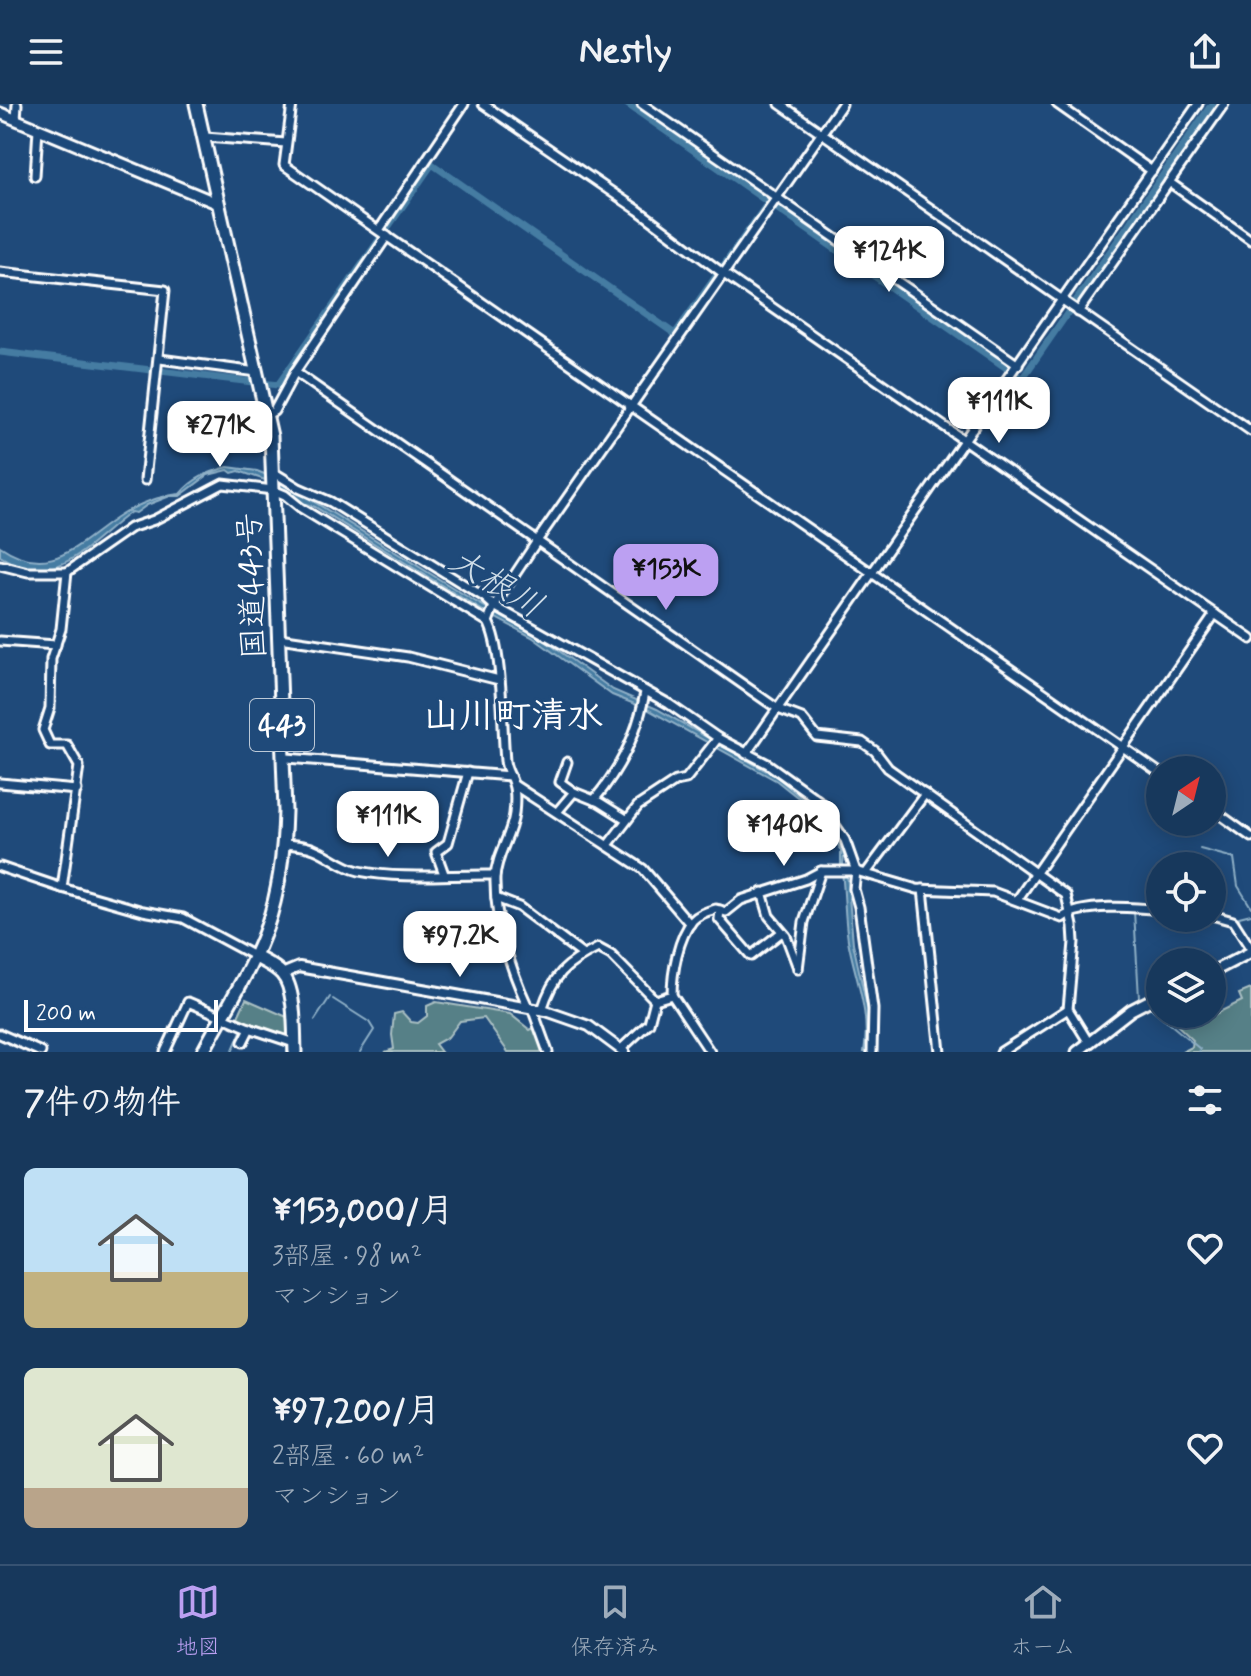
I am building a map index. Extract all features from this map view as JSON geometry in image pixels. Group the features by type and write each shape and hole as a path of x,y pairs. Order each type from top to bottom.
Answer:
{"highway":[{"name":"国道443号","path":"196,104 267,415 272,472 284,844 272,907 254,956"},
{"path":"254,956 282,974 291,997 294,1047"},
{"name":"443","path":"203,1052 254,956"}],"main road":[{"path":"0,113 219,204"},
{"path":"1226,964 1251,950"},
{"path":"1077,1052 1131,1010 1146,1002"}],"street":[{"path":"16,120 17,104"},
{"path":"292,104 284,165 1146,763"},
{"path":"267,415 274,411 295,372 464,104"},
{"path":"483,104 1251,639"},
{"path":"642,104 1018,365"},
{"path":"780,104 1251,431"},
{"path":"488,622 494,606 537,541 842,104"},
{"path":"1057,104 1152,171"},
{"path":"746,754 1198,104"},
{"path":"1078,312 1224,104"},
{"path":"35,176 38,129"},
{"path":"205,137 286,143"},
{"path":"1169,182 1251,240"},
{"path":"0,272 165,290 145,480"},
{"path":"160,359 257,372"},
{"path":"295,372 778,709 802,718 817,737 862,742 875,751 888,768 1066,895 1074,942 1068,1009 1089,1043"},
{"path":"272,472 331,502 494,606 669,704 718,739 768,764 818,800 845,840 856,871 854,889 873,1009 872,1052"},
{"path":"0,565 28,572 67,572 130,528 154,520 223,484 273,490 285,495 301,508 488,622 493,631 499,680 505,765 514,785 514,816 495,875 496,898 501,930 548,1052"},
{"path":"62,888 79,766 67,745 50,745 43,730 50,708 51,659 66,591 67,572"},
{"path":"1017,900 1215,614"},
{"path":"279,638 408,657 499,680"},
{"path":"0,641 56,645"},
{"path":"594,800 613,779 627,754 645,692"},
{"path":"608,845 638,806 676,781 686,779 718,739"},
{"path":"287,758 510,776"},
{"path":"567,762 560,782 626,819"},
{"path":"444,874 436,852 448,843 468,772"},
{"path":"0,783 77,790"},
{"path":"514,785 608,845 652,878 690,924"},
{"path":"557,812 574,792"},
{"path":"867,872 925,794"},
{"path":"1226,819 1251,837"},
{"path":"284,844 310,847 342,866 358,871 428,877 444,874 495,875"},
{"path":"0,867 143,911 183,918 254,956"},
{"path":"762,892 769,916 782,932 798,969 804,922 821,871"},
{"path":"710,1052 672,995 677,961 690,924 702,914 720,910 726,912 741,900 806,879 821,871 867,872 902,887 993,892 1062,918 1069,913 1146,908"},
{"path":"923,889 940,1052"},
{"path":"496,898 519,907 583,955"},
{"path":"720,910 719,919 751,956 782,932"},
{"path":"1226,919 1233,921 1251,950"},
{"path":"542,1010 555,977 583,955 598,948 603,949 655,1000"},
{"path":"282,974 299,967 542,1010 589,1026 623,1050 649,1023 655,1000"},
{"path":"655,1000 672,995"},
{"path":"165,1052 188,1002 294,1047"},
{"path":"1001,1052 1068,1009"},
{"path":"243,1042 250,1028"},
{"path":"0,1034 41,1052"}],"green space":[{"path":"1251,989 1251,1052 1182,1052 1192,1047 1193,1040 1180,1028 1226,1028 1226,1009 1242,1001 1239,994"},
{"path":"246,999 287,1017 288,1039 237,1019"},
{"path":"436,1002 510,1014 530,1030 536,1027 546,1052 508,1052 484,1018 460,1021 448,1037 435,1044 441,1052 385,1052 394,1049 394,1014 402,1012 411,1022 418,1023 427,1016 427,1006"}],"water":[{"name":"大根川","path":"228,467 257,471 279,480 476,602 540,637 613,690 657,709 777,777 829,821 841,846 847,873 853,943 869,1016 868,1052 864,1052 864,1009 847,931 841,851 827,821 777,781 647,709 612,695 532,637 488,614 315,507 300,502 265,480 228,470 208,475 180,496 170,496 136,513 131,512 86,549 55,566 39,569 20,566 0,556 0,546 18,556 35,560 64,554 135,507 157,498 180,494 202,476"}],"waterway":[{"path":"627,104 1022,379 1212,104"},
{"path":"0,352 278,385 432,164 675,334 768,203"},
{"path":"1200,849 1234,858 1238,886 1251,907"},
{"path":"1134,911 1139,998"},
{"path":"1240,926 1239,917 1251,914"},
{"path":"315,1020 330,997"},
{"path":"333,999 369,1022 374,1030 360,1052"},
{"path":"1090,1035 1117,1015"},
{"path":"1175,1028 1200,1049 1199,1052"},
{"path":"232,1052 242,1029 245,1030"},
{"path":"253,1033 287,1046 287,1052"}],"district":[{"name":"山川町清水","path":"513,714"}]}
